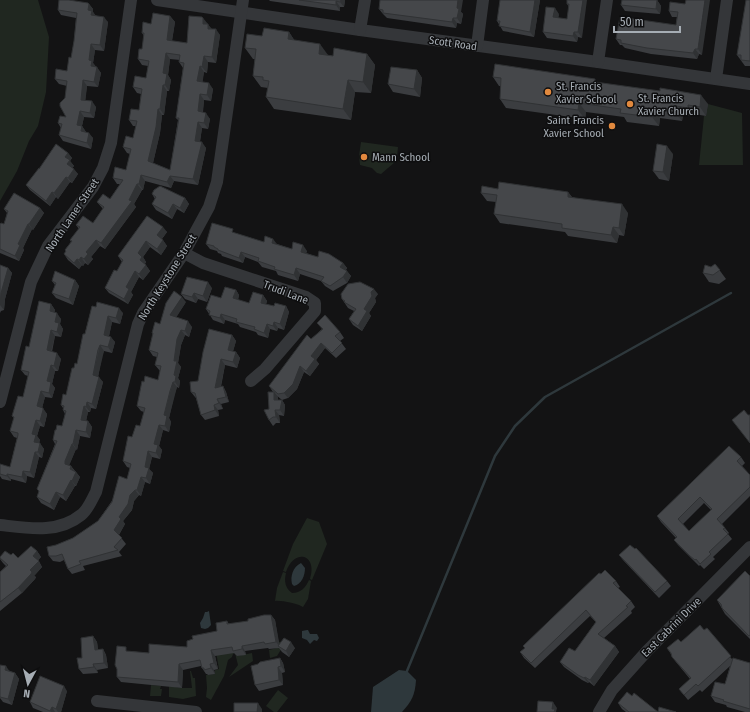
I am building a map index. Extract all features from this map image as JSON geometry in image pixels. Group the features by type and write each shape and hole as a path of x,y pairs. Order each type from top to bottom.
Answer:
{"street":[{"name":"North Lamer Street","path":"0,402 32,282 48,246 93,187 103,168 111,144 131,0"},
{"name":"Scott Road","path":"157,0 242,6 360,30 750,84"},
{"path":"360,30 365,0"},
{"path":"477,46 483,0"},
{"path":"598,62 607,0"},
{"path":"716,79 727,0"},
{"name":"North Keystone Street","path":"0,525 47,529 62,525 81,515 89,505 96,492 138,324 143,313 184,253 208,207 217,182 242,6"},
{"name":"Trudi Lane","path":"184,253 203,264 306,297 315,303 315,311 265,369 251,381"},
{"name":"East Cabrini Drive","path":"598,712 612,690 647,651 750,547"},
{"path":"96,701 196,712"}],"shaded area":[{"path":"0,0 38,0 49,37 46,92 38,126 29,141 17,171 0,201"},
{"path":"708,104 742,113 743,165 699,165 704,116 706,116"},
{"path":"361,142 398,147 395,162 381,174 377,173 372,168 360,165 359,156"},
{"path":"307,518 319,522 327,544 312,580 310,579 312,571 311,564 308,559 304,557 294,559 286,572 283,571 293,544"},
{"path":"301,563 305,568 304,576 297,585 294,586 291,581 292,575 294,569"},
{"path":"283,572 286,573 286,587 292,593 301,591 309,580 311,581 308,599 303,607 289,602 275,601 277,588"},
{"path":"209,611 211,625 205,629 201,628 200,623 205,612"},
{"path":"308,630 310,634 317,634 319,638 317,641 314,640 310,644 307,640 302,638 302,631"},
{"path":"287,640 277,656 270,658 269,650 277,648 276,644 279,642"},
{"path":"216,652 235,653 228,660 224,676 211,700 206,697 206,675 215,674 215,670 219,669"},
{"path":"252,653 253,661 229,677 238,665 235,654 237,656"},
{"path":"399,670 407,671 416,680 414,694 408,704 402,712 371,712 373,687"},
{"path":"190,671 193,678 195,678 196,696 183,699 169,697 169,686 192,688"},
{"path":"151,685 161,686 161,696 150,696"},
{"path":"278,690 288,698 277,712 274,712 266,706"}],"building":[{"path":"59,0 88,3 88,10 92,11 91,15 104,17 100,45 91,44 89,60 92,61 91,66 97,67 94,82 83,80 81,100 92,101 90,113 80,111 77,125 82,126 81,131 89,133 87,143 59,135 62,124 58,123 60,116 66,117 60,103 65,98 67,81 55,79 56,69 67,71 69,57 71,58 74,41 77,13 58,10"},
{"path":"299,0 341,0 340,2 336,1 336,5"},
{"path":"380,0 458,0 457,8 459,9 457,18 453,18 452,22 383,13 383,10 379,9"},
{"path":"500,0 535,0 530,32 499,26 500,21 497,21"},
{"path":"567,0 583,0 578,32 574,32 573,36 543,32 546,7 555,8 553,17 567,19 569,4 567,4"},
{"path":"622,0 657,0 656,9 621,5"},
{"path":"686,0 705,0 698,49 695,49 693,53 647,48 621,43 621,40 616,39 620,17 676,25 678,12 669,11 670,2 685,4"},
{"path":"746,0 750,0 750,61 741,60 741,55 737,55"},
{"path":"153,13 170,16 167,40 187,43 189,16 202,17 203,24 208,24 208,29 216,29 212,57 204,56 197,81 209,83 207,95 200,94 198,111 206,113 204,123 198,122 195,141 202,142 193,179 170,176 167,182 141,175 139,184 137,184 129,200 132,201 101,243 96,240 86,252 88,254 84,259 81,257 74,263 64,254 66,251 65,250 72,241 70,240 80,227 76,225 83,216 93,223 104,207 97,202 103,194 110,199 123,180 113,178 115,167 126,170 131,149 123,147 126,136 133,138 137,121 129,120 131,109 139,110 142,89 133,87 135,76 146,78 149,61 138,59 139,49 142,49 144,33 142,33 143,22 151,24","holes":["166,53 180,55 179,62 184,63 176,118 179,118 170,170 148,161 156,127 158,109 160,109 163,85 165,85 167,74 163,73"]},
{"path":"264,28 289,32 288,39 320,44 319,54 333,56 334,48 367,54 363,82 348,80 343,109 266,97 269,81 263,80 263,77 253,76 256,49 245,48 247,34 262,36"},
{"path":"495,64 595,79 595,82 660,91 660,88 701,95 700,107 688,105 688,108 676,106 675,112 654,109 652,117 620,113 621,109 579,103 578,110 500,99 501,78 493,77"},
{"path":"391,67 417,70 414,89 388,84"},
{"path":"56,144 68,153 65,157 70,160 67,164 74,169 54,193 52,192 46,201 26,185"},
{"path":"657,144 667,146 663,172 653,171"},
{"path":"499,182 568,192 568,197 622,204 619,228 613,227 611,235 562,228 562,224 494,214 497,195 481,193 482,186 498,189"},
{"path":"160,186 185,198 180,208 173,204 168,213 152,204 156,197 152,194 154,190"},
{"path":"14,193 40,208 28,224 18,244 20,245 15,256 0,249 0,224 4,224 8,211 4,209"},
{"path":"147,216 163,227 157,235 163,240 157,249 146,241 138,253 142,257 140,260 146,265 139,274 135,271 126,287 129,289 124,299 105,288 114,270 117,271 123,260 118,256"},
{"path":"212,223 233,229 232,232 264,242 265,236 273,239 272,243 292,249 293,242 303,245 301,252 318,257 319,251 329,254 343,263 340,267 347,271 343,277 330,286 321,281 324,277 296,268 294,275 274,269 275,267 258,261 259,258 241,252 239,258 218,250 214,246 206,244"},
{"path":"715,264 720,270 713,275 703,273 705,265 711,267"},
{"path":"0,265 8,268 1,293 0,305"},
{"path":"55,271 75,280 69,299 52,293 56,283 52,281"},
{"path":"187,277 208,282 203,296 194,293 192,297 181,294"},
{"path":"360,282 374,289 371,292 372,296 364,309 367,311 358,326 349,319 356,309 344,302 345,301 342,299 341,294 348,284"},
{"path":"225,287 236,290 233,298 249,303 253,292 263,295 261,303 274,306 275,303 286,306 280,324 274,322 273,326 267,324 264,333 254,329 255,327 236,322 237,319 221,314 220,318 209,315 210,311 206,309 211,295 221,298"},
{"path":"174,291 182,297 170,315 188,321 185,331 181,330 177,339 174,361 177,361 174,375 176,376 175,382 173,382 170,391 164,415 167,416 165,426 159,425 154,444 158,445 156,453 148,451 145,467 149,468 146,478 141,477 137,490 130,495 128,504 119,517 121,519 114,530 122,538 114,547 118,550 79,561 81,564 68,569 62,554 49,556 47,547 73,538 98,521 112,502 119,476 127,479 131,464 123,461 128,436 132,437 136,425 140,426 145,408 137,406 142,381 144,382 145,376 158,380 161,366 155,365 158,353 149,350 152,333 155,322 160,324 166,303"},
{"path":"39,301 51,304 50,311 57,313 55,322 59,323 57,332 51,330 47,350 57,353 54,366 51,365 47,381 51,382 49,393 41,391 37,406 43,408 43,410 40,421 36,420 32,434 36,435 34,442 40,443 38,452 35,452 30,472 23,471 22,477 7,474 7,476 0,474 0,464 10,467 18,435 18,433 10,431 14,417 12,416 18,396 23,397 29,372 21,370 26,346 29,347"},
{"path":"97,302 119,308 116,318 108,316 104,335 111,337 108,347 100,345 98,350 93,375 99,377 92,404 87,402 86,407 84,406 81,420 88,421 86,432 76,430 73,444 65,461 65,464 71,466 70,469 76,472 63,495 56,492 50,504 37,497 39,491 37,489 57,441 53,440 55,430 57,425 62,426 66,411 63,410 64,406 61,405 63,394 66,395 72,368 74,368 75,363 77,364 83,334 85,334 92,306 96,307"},
{"path":"325,315 340,332 335,336 342,343 332,353 321,343 311,356 315,359 306,371 300,366 293,384 284,393 278,394 269,386 307,335 311,339 323,329 317,323"},
{"path":"209,329 232,335 228,350 236,352 233,362 221,359 215,388 223,386 226,397 217,399 219,403 214,405 215,410 201,415 195,393 191,392 190,382 198,381"},
{"path":"268,392 274,392 274,400 282,400 280,410 275,410 276,417 269,420 264,410 269,409"},
{"path":"744,410 748,415 750,415 750,443 732,420"},
{"path":"729,446 741,457 737,461 750,475 750,487 717,519 728,534 709,552 711,554 700,564 674,540 677,537 657,516","holes":["700,497 712,509 689,531 678,519"]},
{"path":"630,545 635,549 636,548 667,581 655,592 619,555"},
{"path":"31,546 37,551 33,556 39,561 30,570 32,572 31,574 18,588 0,602 0,572 8,565 0,557 5,551 11,555 13,553 18,558"},
{"path":"605,570 616,581 613,583 631,601 626,606 628,607 598,634 615,646 590,680 578,675 560,662 569,648 575,651 596,622 586,610 531,663 520,652 525,648 523,646 599,573 601,574"},
{"path":"745,571 750,576 749,636 722,608 721,604 717,600"},
{"path":"271,615 276,642 265,644 264,642 242,646 242,649 233,651 232,647 211,650 214,663 210,664 211,668 204,670 200,660 179,664 178,682 117,677 117,669 115,665 117,646 126,647 126,651 149,653 149,644 187,647 187,641 193,639 192,636 217,631 216,623 227,621 227,624 248,621 248,619"},
{"path":"700,625 704,630 707,628 731,656 698,686 696,684 684,695 679,689 691,678 672,657 667,648 678,639 681,642"},
{"path":"93,636 95,650 103,649 104,663 93,664 94,667 79,669 77,658 82,658 81,638"},
{"path":"284,638 291,642 286,651 278,646"},
{"path":"280,658 281,666 278,667 279,680 255,685 251,666 260,662"},
{"path":"733,658 750,663 750,709 711,696 715,682 725,684"},
{"path":"0,665 6,666 5,670 15,673 8,699 0,697"},
{"path":"40,676 64,686 56,709 52,707 50,711 30,702"},
{"path":"627,692 632,696 634,693 658,712 629,712 618,703"},
{"path":"538,701 553,702 552,709 555,709 554,712 537,712"},
{"path":"234,703 258,703 257,712 234,712"},
{"path":"659,707 676,712 658,712"}],"waterway":[{"path":"407,671 495,456 515,426 545,397 731,293"}],"place":[{"name":"St. Francis Xavier School","path":"548,92"},
{"name":"St. Francis Xavier Church","path":"630,104"},
{"name":"Saint Francis Xavier School","path":"612,126"},
{"name":"Mann School","path":"364,157"}]}
